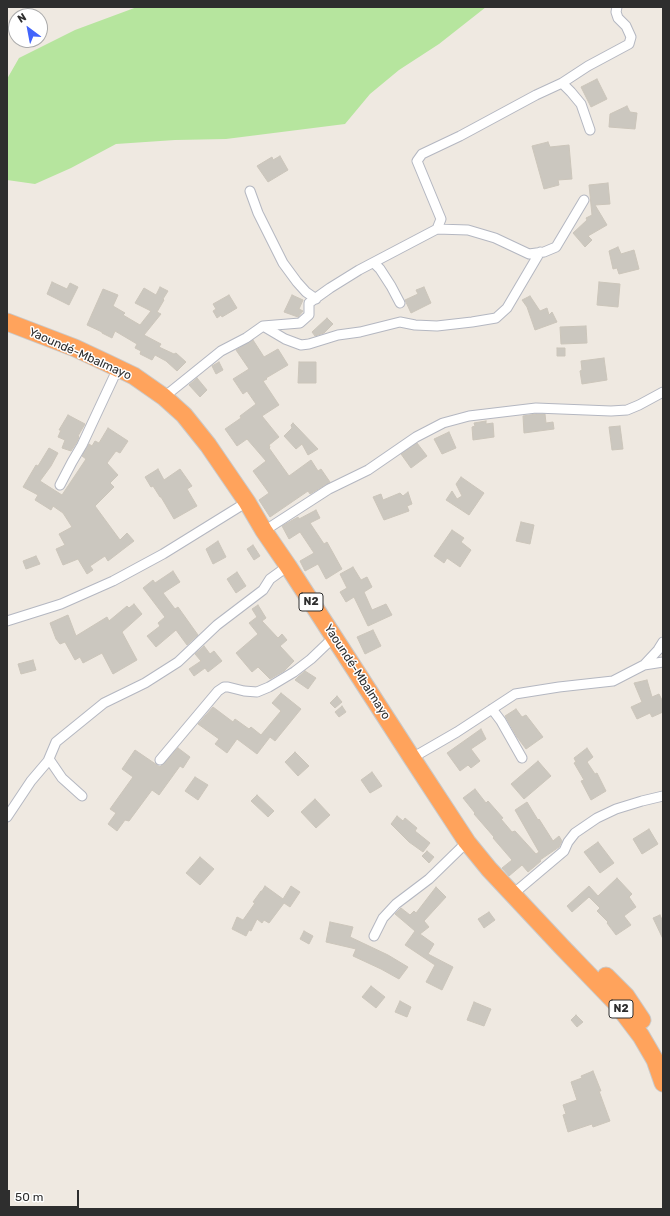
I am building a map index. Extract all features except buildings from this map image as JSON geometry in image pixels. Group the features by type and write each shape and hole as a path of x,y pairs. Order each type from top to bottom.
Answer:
{"highway":[{"name":"Yaoundé-Mbalmayo","path":"7,322 75,348 134,376 164,397 184,415 208,444 467,842 489,869 616,1003 641,1036 654,1060 663,1083"},
{"name":"Yaoundé-Mbalmayo","path":"562,947 605,976 626,996 663,1052"}],"street":[{"path":"437,229 441,219 417,161 422,154 562,83 588,66 629,44 631,37 626,26 618,18 616,12 617,7"},
{"path":"562,83 581,104 590,130"},
{"path":"250,191 258,213 283,263 306,292 316,298"},
{"path":"164,397 221,352 246,338 263,326 300,323 309,315 309,303 330,288 437,229 468,230 495,238 529,254 544,252 556,247 584,200"},
{"path":"263,326 285,339 301,345 338,335 360,332 400,322 415,325 437,326 496,318 507,308 540,252"},
{"path":"374,263 380,269 400,303"},
{"path":"60,485 82,445 118,368"},
{"path":"264,531 329,489 368,470 416,437 443,423 469,416 536,408 627,410 640,405 663,392"},
{"path":"7,621 61,604 114,581 162,554 246,502"},
{"path":"7,817 30,781 49,759 56,742 104,703 145,682 178,662 218,625 263,590 270,579 288,566"},
{"path":"160,760 218,691 224,687 228,687 244,691 257,692 269,687 294,672 311,659 334,637"},
{"path":"644,665 658,650 663,642"},
{"path":"412,758 457,732 515,694 613,681 644,665 663,662"},
{"path":"492,709 502,721 522,758"},
{"path":"49,759 62,778 82,796"},
{"path":"513,894 564,851 568,842 575,833 597,818 616,809 663,796"},
{"path":"374,936 383,918 396,904 429,879 467,842"}],"green space":[{"path":"137,7 486,7 439,44 399,70 370,94 345,124 226,139 175,140 116,144 71,168 35,184 7,180 7,79 19,58 39,48 48,48 48,44 75,30"}]}
